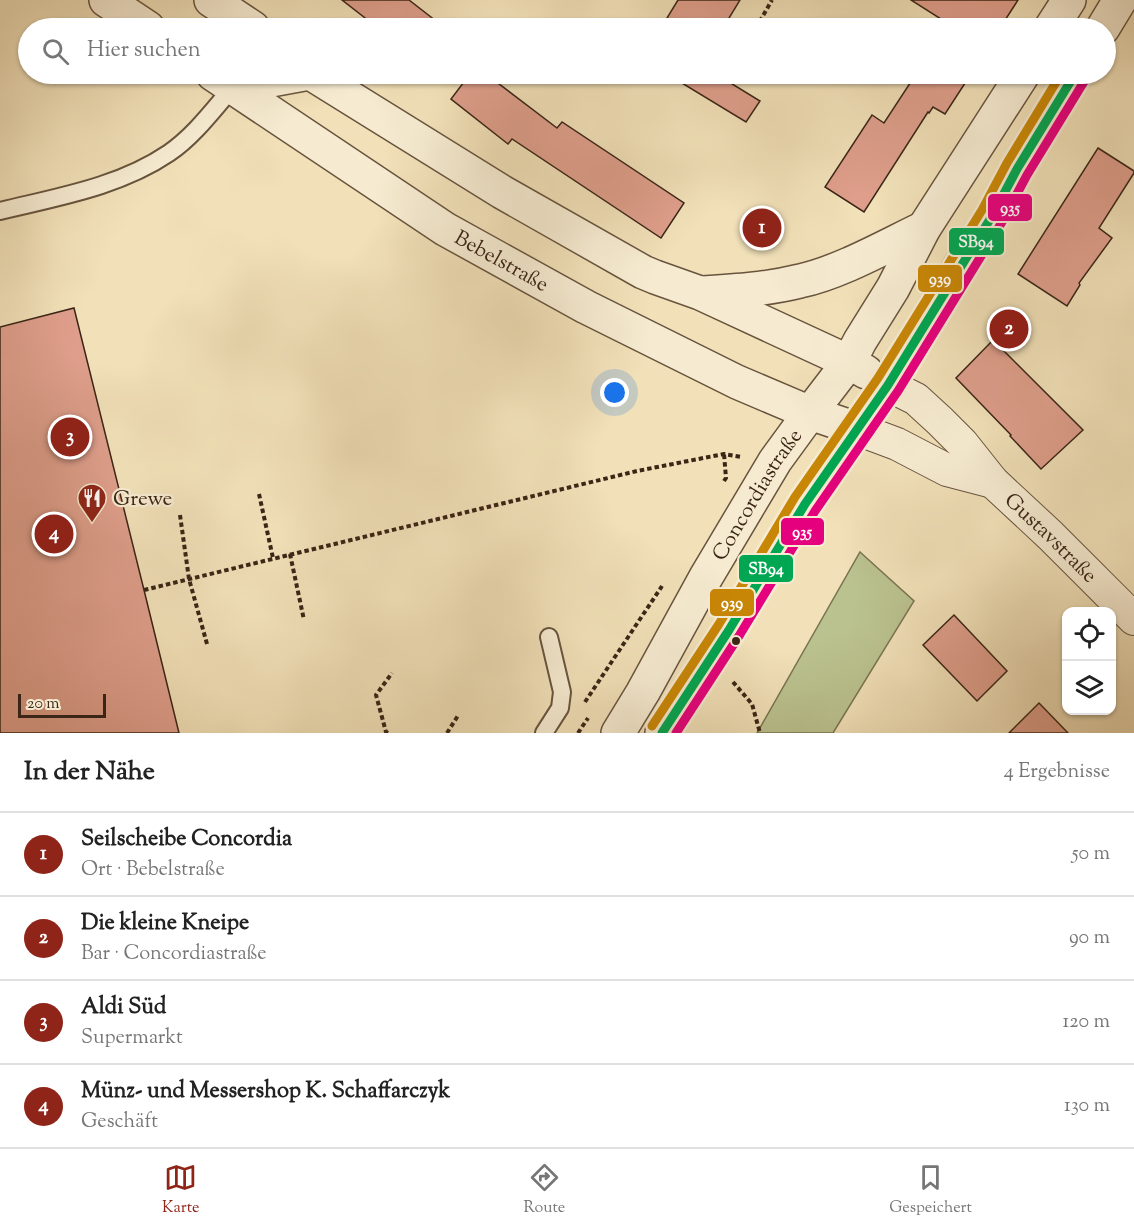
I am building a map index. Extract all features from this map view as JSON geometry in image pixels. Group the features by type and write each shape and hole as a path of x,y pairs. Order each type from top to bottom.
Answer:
{"street":[{"path":"106,0 133,18"},
{"path":"211,0 238,18"},
{"path":"1057,18 1069,0"},
{"path":"1109,18 1120,0"},
{"name":"Bebelstraße","path":"229,84 445,230 586,307 736,382 810,413"},
{"path":"328,84 502,192 643,272 700,293 849,362 888,385"},
{"name":"Concordiastraße","path":"618,733 706,577 775,462 849,362 893,288 924,228 1017,84"},
{"path":"662,733 711,658 805,504 888,385 992,216 1017,169 1069,84"},
{"path":"700,293 738,291 801,281 866,256 924,228"},
{"name":"Gustavstraße","path":"888,385 916,399 962,443 993,482 1134,619"},
{"name":"Concordiastraße","path":"810,413 857,429"},
{"name":"Gustavstraße","path":"857,429 897,444 947,470 993,482"}],"lane":[{"path":"0,211 94,188 136,173 170,153 198,129 221,84"},
{"path":"544,733 560,708 562,692 549,637"}],"path":[{"path":"762,18 772,0"},
{"path":"720,488 726,477 724,454"},
{"path":"144,590 637,471 724,454 775,462"},
{"path":"259,494 273,558"},
{"path":"180,515 189,579 207,644"},
{"path":"290,554 304,620"},
{"path":"582,706 667,578"},
{"path":"711,658 752,704 760,733"},
{"path":"388,733 376,695 392,673"},
{"path":"447,733 459,714"}],"green space":[{"path":"860,552 914,601 833,733 757,733"}],"building":[{"path":"342,0 409,0 432,18 365,18"},
{"path":"678,0 740,0 729,18 667,18"},
{"path":"911,0 1018,0 1006,18 939,18"},
{"path":"462,84 499,84 557,128 562,122 684,203 661,238 512,139 508,144 451,99"},
{"path":"683,84 732,84 760,101 746,122"},
{"path":"909,84 964,84 945,114 933,107 928,112 864,212 825,187 872,115 884,123"},
{"path":"1098,148 1134,173 1099,228 1112,238 1079,283 1080,285 1067,306 1018,274"},
{"path":"74,308 179,733 0,733 0,327"},
{"path":"993,340 1083,430 1041,469 956,378"},
{"path":"954,615 1007,671 977,701 923,645"},
{"path":"1039,703 1068,733 1009,733"}],"transit line":[{"name":"939","path":"652,726 719,624 795,497 878,378 982,210 1007,163 1055,84"},
{"name":"SB94","path":"662,733 729,630 805,504 888,385 992,216 1017,169 1069,84"},
{"name":"935","path":"676,733 739,636 815,511 898,391 1002,222 1027,175 1083,84"}],"place":[{"name":"Seilscheibe Concordia","path":"762,228"},
{"name":"Die kleine Kneipe","path":"1009,329"},
{"name":"Aldi Süd","path":"70,437"},
{"name":"Grewe","path":"92,524"},
{"name":"Münz- und Messershop K. Schaffarczyk","path":"54,534"}]}
